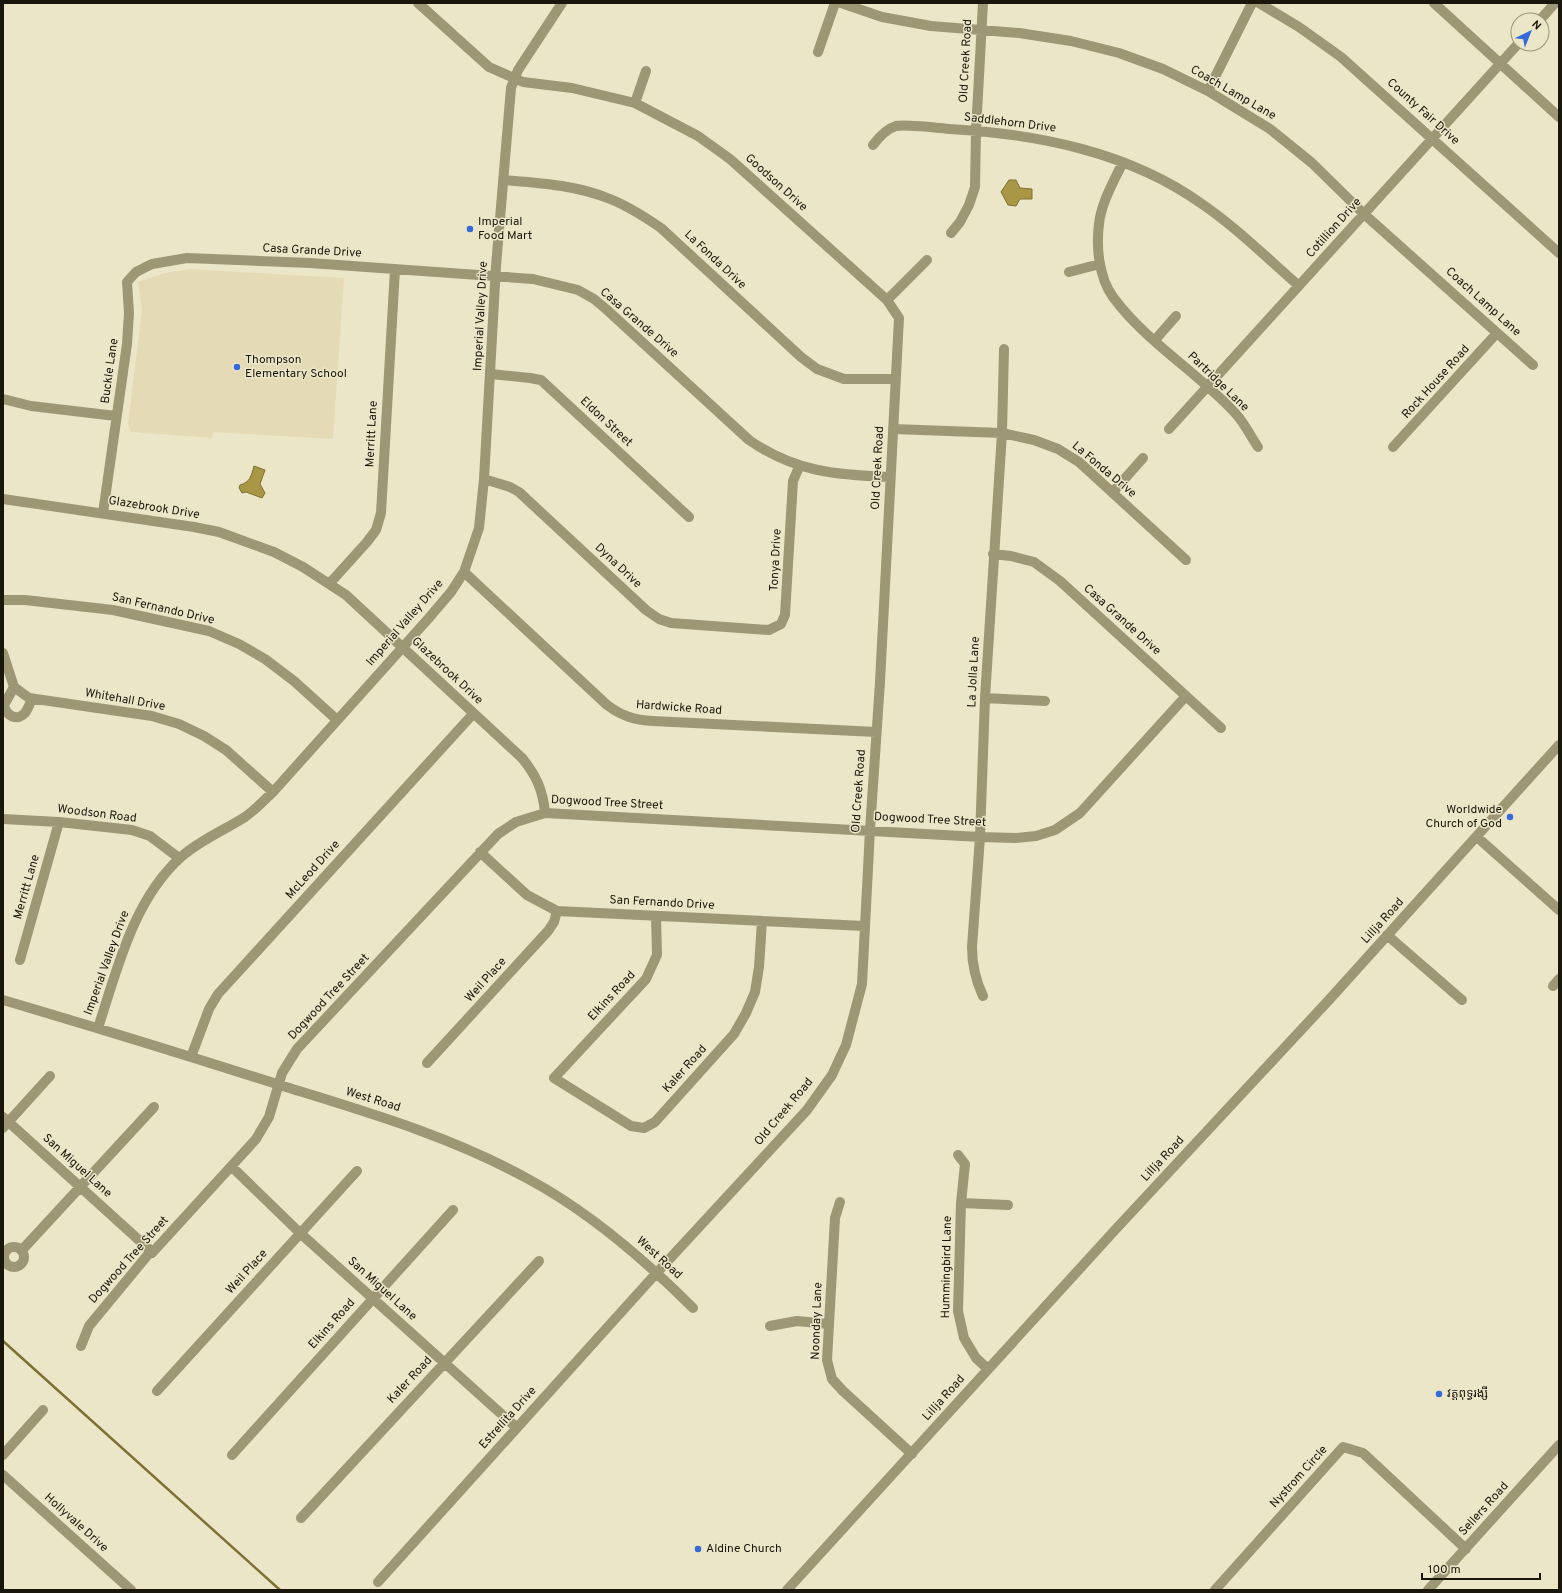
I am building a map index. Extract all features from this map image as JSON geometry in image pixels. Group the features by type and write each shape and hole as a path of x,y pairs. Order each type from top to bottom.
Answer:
{"street":[{"name":"Goodson Drive","path":"418,3 489,67 523,82 572,88 635,103 698,136 730,159 887,300"},
{"name":"Imperial Valley Drive","path":"98,1028 138,915 164,876 180,858 202,841 246,816 272,792 451,592 464,572 478,528 484,479 496,276 511,88 514,78 562,3"},
{"path":"818,52 835,3"},
{"name":"Coach Lamp Lane","path":"841,3 882,17 931,26 981,29 1072,41 1119,53 1163,69 1208,91 1270,129 1312,163 1364,214 1533,365"},
{"name":"Old Creek Road","path":"951,233 960,222 969,205 975,188 976,131 983,3"},
{"path":"1208,91 1252,3"},
{"name":"County Fair Drive","path":"1259,3 1341,57 1559,252"},
{"path":"1434,3 1559,117"},
{"path":"1547,12 1555,3"},
{"name":"Cotillion Drive","path":"1169,429 1511,52"},
{"path":"635,103 646,71"},
{"name":"Saddlehorn Drive","path":"873,145 881,134 896,126 976,131 1020,135 1060,143 1123,162 1168,184 1200,203 1224,220 1299,286"},
{"name":"Partridge Lane","path":"1123,162 1108,195 1099,223 1098,249 1100,264 1112,296 1134,322 1236,415 1258,447"},
{"name":"La Fonda Drive","path":"504,180 561,185 610,199 637,212 661,228 801,357 817,368 844,379 895,379"},
{"name":"Casa Grande Drive","path":"171,261 187,258 276,263 310,263 496,276 533,279 578,290 594,299 749,440 764,451 799,467 842,476 890,477"},
{"path":"887,300 927,260"},
{"name":"Buckle Lane","path":"104,513 127,344 129,313 127,282 136,272 152,264 171,261"},
{"path":"1069,272 1100,264"},
{"name":"Merritt Lane","path":"330,583 376,530 380,513 395,269"},
{"name":"Old Creek Road","path":"657,1272 807,1110 832,1075 846,1045 862,984 864,926 899,318 887,300"},
{"path":"1155,340 1176,316"},
{"name":"Rock House Road","path":"1393,447 1497,333"},
{"name":"La Jolla Lane","path":"983,996 976,980 972,961 980,837 985,698 993,554 1002,433 1004,349"},
{"name":"Eldon Street","path":"491,374 541,380 689,517"},
{"path":"3,399 31,406 116,416"},
{"name":"La Fonda Drive","path":"893,429 1002,433 1034,440 1058,449 1079,462 1186,560"},
{"path":"1112,492 1143,458"},
{"name":"Tonya Drive","path":"752,629 769,630 781,624 785,615 793,482 799,467"},
{"name":"Dyna Drive","path":"484,479 519,492 646,610 659,619 671,623 752,629"},
{"name":"Glazebrook Drive","path":"3,499 104,513 219,532 274,552 330,583 346,595 522,758 534,774 542,789 545,812"},
{"name":"Casa Grande Drive","path":"993,554 1011,556 1034,562 1060,581 1221,728"},
{"name":"Hardwicke Road","path":"464,572 607,705 621,715 636,720 876,732"},
{"path":"3,593 7,600"},
{"name":"San Fernando Drive","path":"7,600 28,600 113,610 209,631 265,659 294,681 336,719"},
{"path":"3,653 14,687 4,705 5,712 16,718 24,713 32,698"},
{"name":"Whitehall Drive","path":"14,687 32,698 152,716 180,724 204,736 226,750 272,792"},
{"name":"Dogwood Tree Street","path":"81,1346 89,1326 151,1252 152,1253 232,1167 256,1139 269,1117 282,1073 297,1049 480,852 498,834 516,822 545,812 980,837 1015,838 1036,836 1055,830 1080,813 1186,696"},
{"path":"985,698 1045,700"},
{"name":"McLeod Drive","path":"191,1057 209,1008 218,994 473,714"},
{"name":"Lillja Road","path":"787,1590 1559,746"},
{"name":"Woodson Road","path":"3,819 59,822 132,830 150,836 180,858"},
{"name":"Merritt Lane","path":"20,960 59,822"},
{"path":"1477,836 1559,910"},
{"name":"San Fernando Drive","path":"480,852 527,895 556,911 864,926"},
{"name":"Weil Place","path":"427,1063 548,930 554,922 556,911"},
{"name":"Elkins Road","path":"554,1078 646,979 656,955 656,916"},
{"name":"Kaler Road","path":"554,1078 631,1126 644,1128 655,1122 734,1034 746,1014 756,986 762,921"},
{"path":"1387,935 1462,1000"},
{"name":"West Road","path":"3,1000 98,1028 424,1130 516,1172 582,1212 657,1272 693,1308"},
{"path":"5,1122 50,1076"},
{"path":"22,1250 154,1107"},
{"name":"San Miguel Lane","path":"5,1122 81,1187 151,1252"},
{"name":"Hummingbird Lane","path":"958,1155 965,1164 961,1203 958,1287 959,1321 964,1338 971,1352 988,1369"},
{"name":"San Miguel Lane","path":"232,1167 300,1233 517,1428"},
{"name":"Weil Place","path":"157,1391 357,1172"},
{"name":"Noonday Lane","path":"840,1202 835,1218 828,1324 827,1360 832,1379 843,1391 912,1454"},
{"name":"Hummingbird Lane","path":"961,1203 1008,1205"},
{"name":"Elkins Road","path":"232,1455 452,1210"},
{"name":"Kaler Road","path":"300,1518 539,1261"},
{"name":"Estrellita Drive","path":"378,1582 657,1272"},
{"path":"770,1326 797,1322 828,1324"},
{"path":"3,1455 43,1410"},
{"name":"Sellers Road","path":"1428,1590 1559,1445"},
{"name":"Nystrom Circle","path":"1215,1590 1343,1447 1363,1453 1466,1549"},
{"name":"Hollyvale Drive","path":"3,1475 131,1590"}],"shaded area":[{"path":"1009,180 1016,180 1020,188 1032,189 1032,199 1020,199 1016,206 1008,205 1001,192"},
{"name":"Thompson Elementary School","path":"189,269 344,278 333,439 213,432 212,438 131,432 128,424 142,310 138,282 165,273"},
{"path":"254,466 265,470 260,484 265,493 262,498 246,492 242,493 239,488 240,485 250,478"}],"waterway":[{"path":"3,1341 280,1590"}],"place":[{"name":"Imperial Food Mart","path":"470,229"},
{"name":"Thompson Elementary School","path":"237,367"},
{"name":"Worldwide Church of God","path":"1510,817"},
{"name":"វត្តពុទ្ធរង្សី","path":"1439,1394"},
{"name":"Aldine Church","path":"698,1549"}]}
